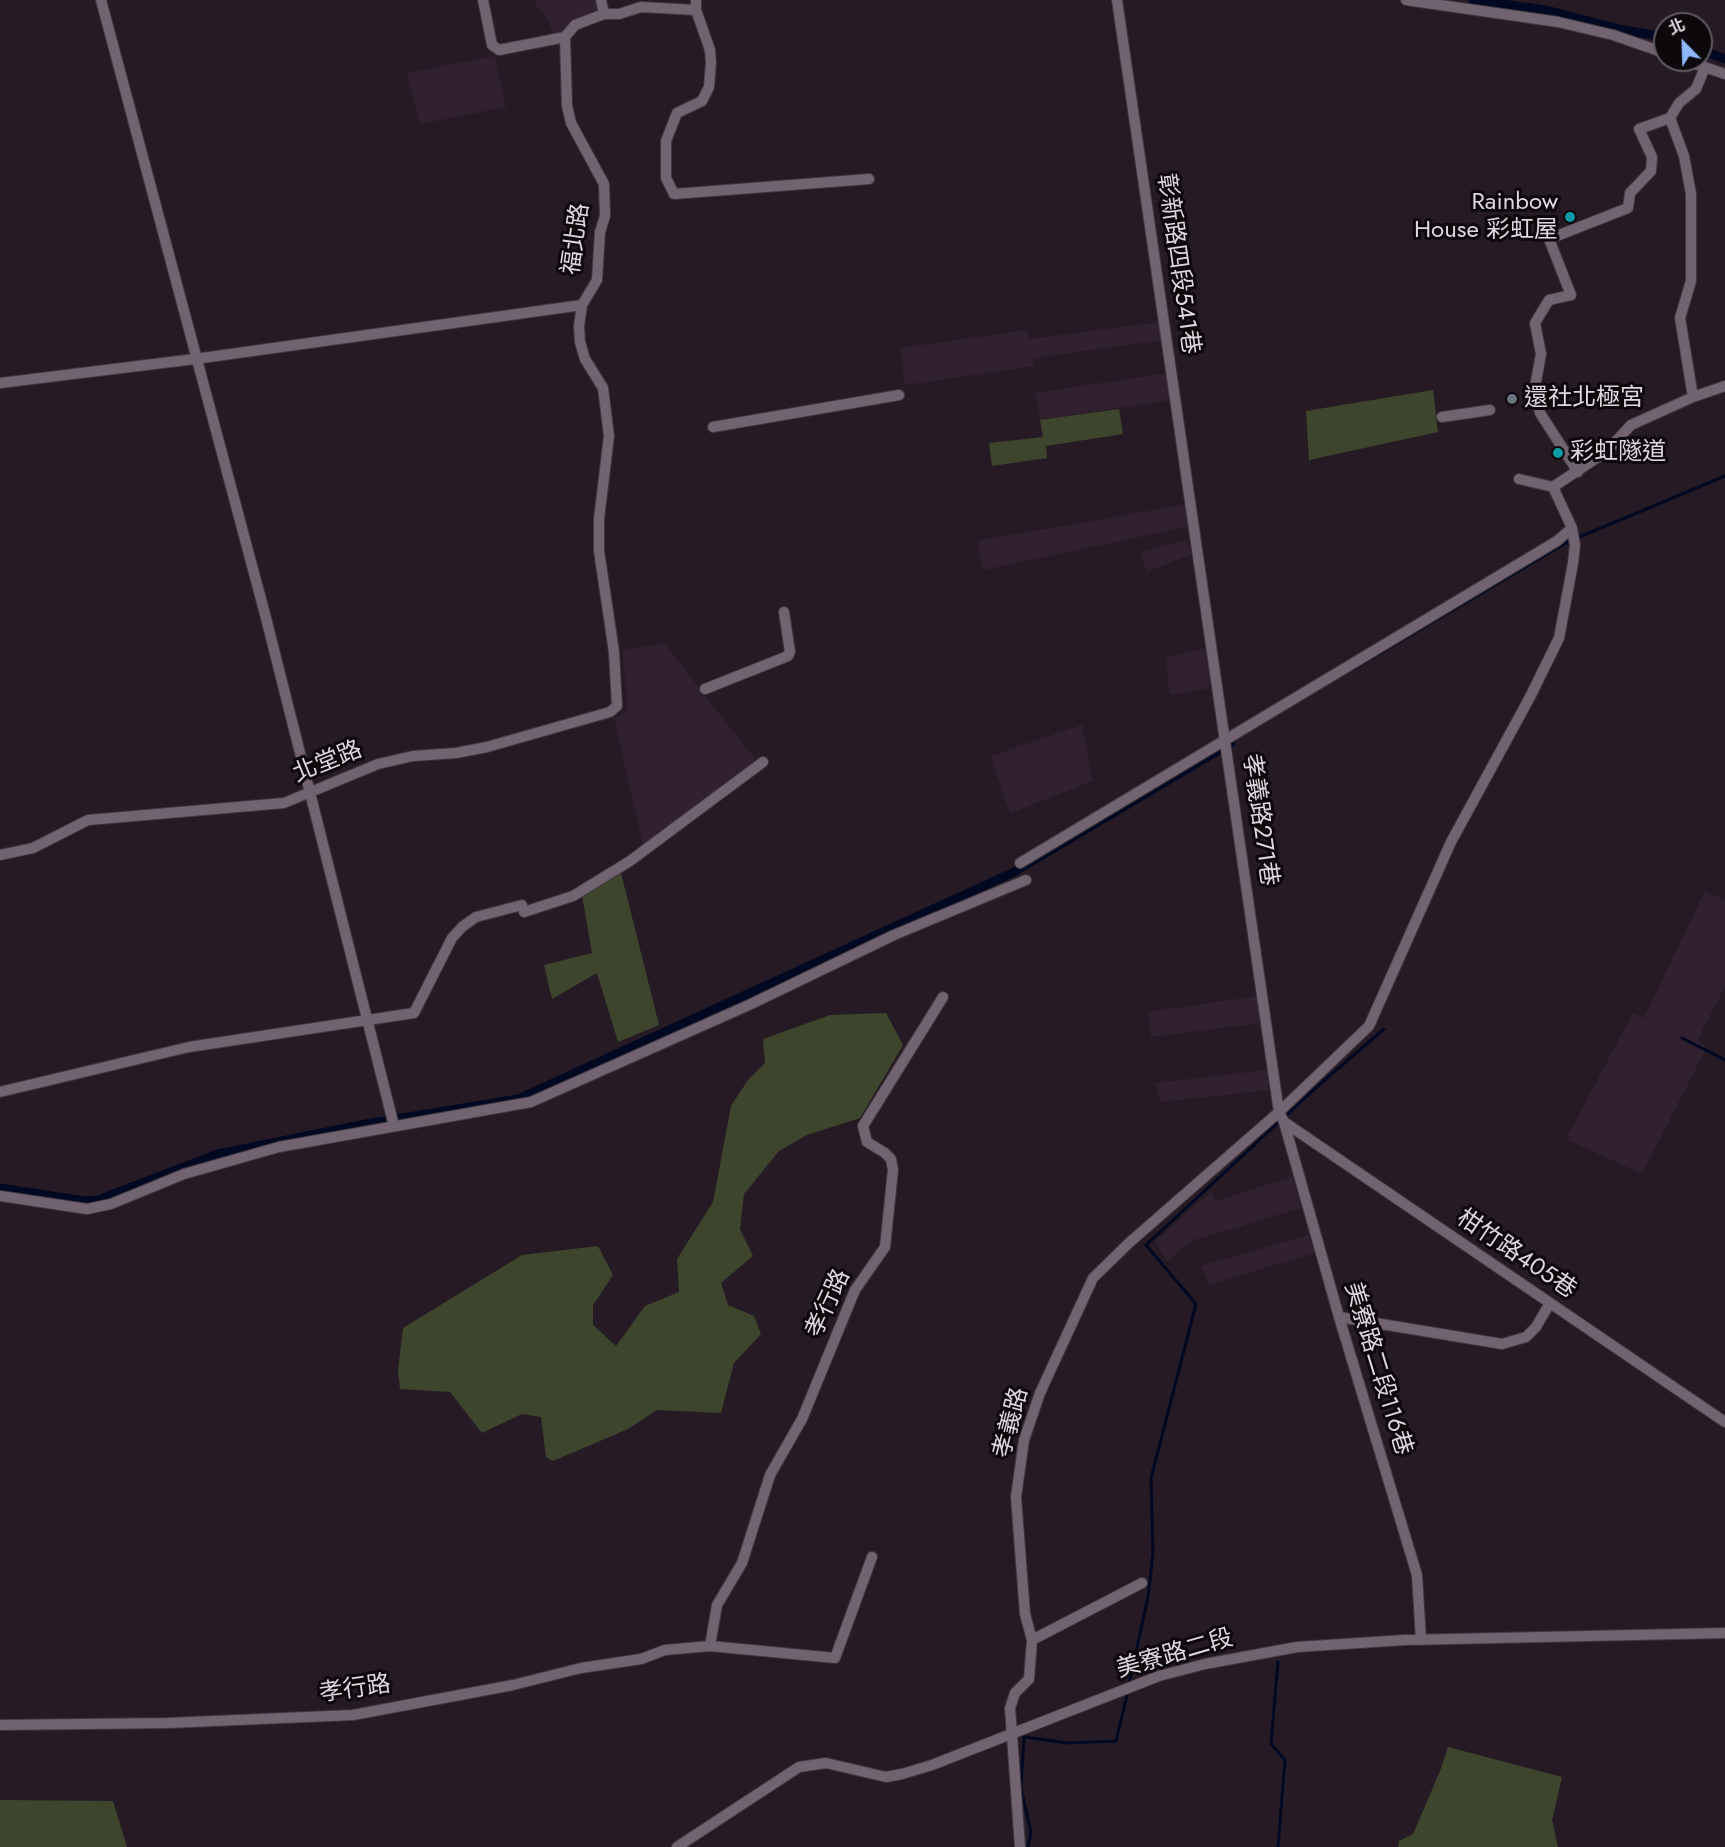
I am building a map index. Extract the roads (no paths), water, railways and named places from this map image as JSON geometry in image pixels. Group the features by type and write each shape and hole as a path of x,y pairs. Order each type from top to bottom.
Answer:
{"street":[{"path":"101,0 266,618 394,1126"},
{"path":"483,0 492,45 499,50 565,37 575,25 604,14 619,14 640,7 696,5 710,50 711,70 709,87 702,101 677,113 666,141 666,178 674,194 869,179"},
{"path":"601,0 604,14"},
{"name":"彰新路四段541巷","path":"1117,0 1196,533"},
{"path":"1406,0 1558,22 1613,35 1653,49"},
{"name":"福北路","path":"565,37 567,106 571,123 604,184 605,216 600,232 597,280 582,305 580,342 585,359 603,388 609,436 599,519 599,551 614,652"},
{"path":"1578,472 1540,413 1535,387 1541,354 1535,323 1549,300 1571,295 1549,238 1628,208 1630,193 1651,171 1652,157 1639,129 1670,118 1679,103 1696,89 1703,72"},
{"path":"1670,118 1684,156 1691,194 1691,281 1680,318 1692,397"},
{"path":"0,383 195,359 582,305"},
{"path":"1519,479 1553,488 1607,451 1631,425 1692,397 1725,386"},
{"path":"713,427 899,395"},
{"path":"1442,417 1490,411"},
{"path":"1020,863 1557,541 1572,528 1553,488"},
{"name":"孝義路","path":"1020,1847 1010,1708 1015,1693 1029,1679 1032,1640 1025,1614 1016,1497 1024,1440 1040,1393 1093,1278 1130,1242 1282,1117 1369,1026 1411,927 1451,842 1560,638 1573,563 1575,544 1572,528"},
{"name":"孝義路271巷","path":"1196,533 1282,1117"},
{"path":"705,689 788,657 790,652 784,612"},
{"name":"北堂路","path":"0,855 33,848 88,820 284,803 378,764 413,756 456,753 487,747 610,712 617,706 618,693 614,652"},
{"path":"0,1092 189,1047 414,1013 452,938 462,927 476,917 523,909 573,896 630,861 763,762"},
{"path":"0,1196 87,1209 111,1204 184,1174 279,1147 531,1102 748,1005 894,935 1026,880"},
{"name":"孝行路","path":"710,1646 717,1605 742,1563 770,1474 802,1419 855,1290 885,1247 893,1170 891,1159 867,1142 863,1126 943,997"},
{"name":"柑竹路405巷","path":"1282,1117 1725,1422"},
{"name":"美寮路二段116巷","path":"1282,1117 1339,1317 1417,1575 1421,1640"},
{"path":"1339,1317 1502,1344 1526,1337 1536,1327 1550,1303"},
{"name":"孝行路","path":"0,1725 168,1723 353,1715 513,1685 581,1668 641,1659 665,1650 710,1646 835,1658 872,1557"},
{"path":"1032,1640 1142,1583"},
{"name":"美寮路二段","path":"677,1847 799,1767 826,1763 886,1778 932,1765 1159,1676 1205,1664 1297,1647 1421,1640 1725,1634"}],"waterway":[{"path":"1473,0 1546,10 1623,30 1653,35"},
{"path":"1713,54 1725,59"},
{"path":"1577,538 1725,476"},
{"path":"1352,670 1571,540"},
{"path":"0,1188 85,1201 98,1200 218,1154 366,1124 518,1099 1014,872 1231,743"},
{"path":"1129,1684 1148,1597 1153,1553 1151,1478 1196,1304 1146,1245 1319,1085 1384,1029"},
{"path":"1682,1038 1725,1060"},
{"path":"1278,1662 1271,1744 1285,1760 1278,1847"},
{"path":"1028,1847 1031,1832 1021,1788 1024,1737 1068,1743 1116,1741 1128,1691"}],"place":[{"name":"Rainbow House 彩虹屋","path":"1570,217"},
{"name":"還社北極宮","path":"1512,399"},
{"name":"彩虹隧道","path":"1558,453"}]}
